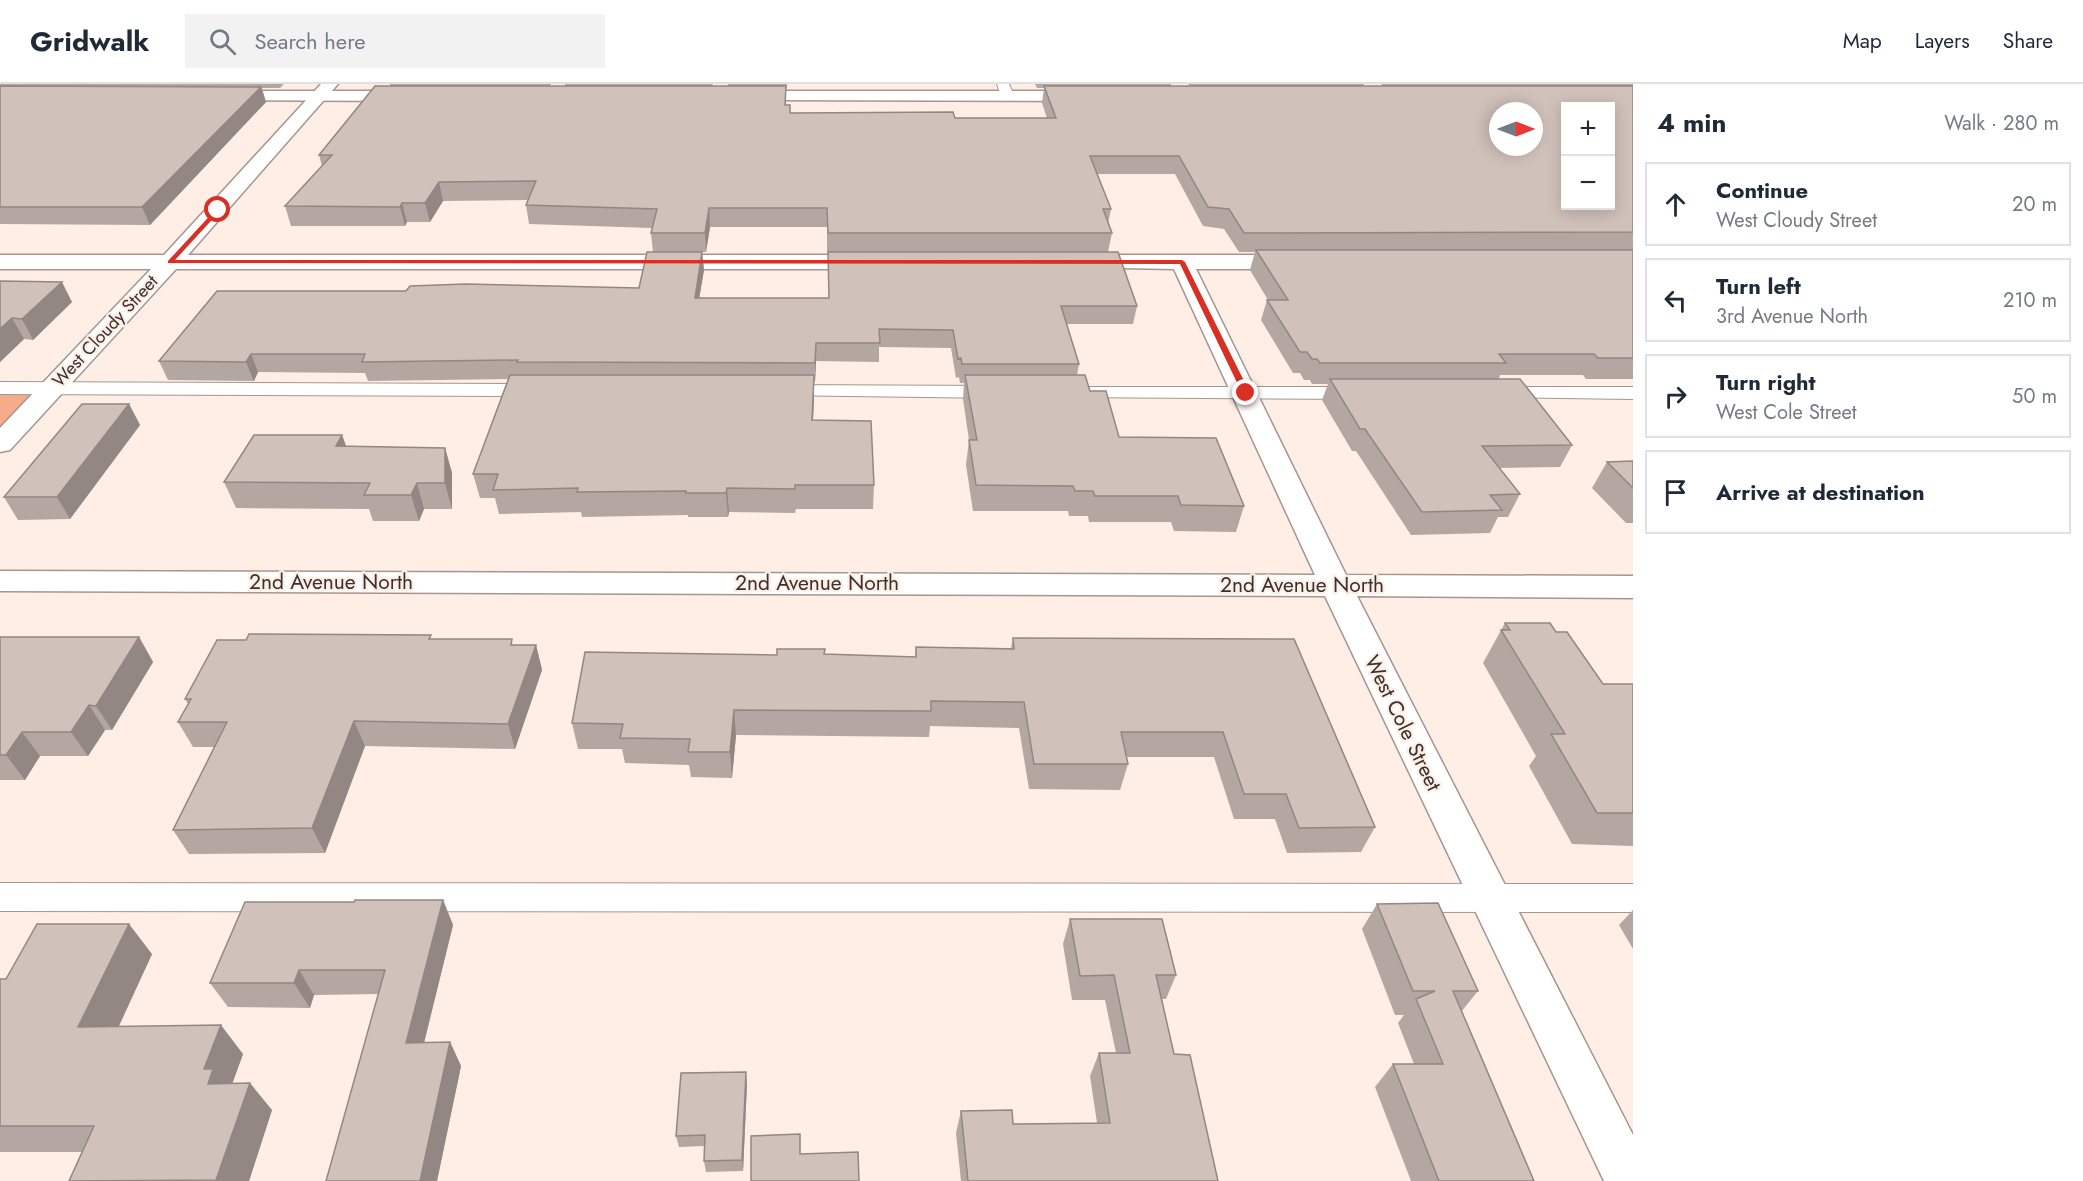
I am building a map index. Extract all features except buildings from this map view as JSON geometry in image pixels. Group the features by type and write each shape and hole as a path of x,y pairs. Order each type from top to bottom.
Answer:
{"street":[{"path":"202,96 325,90 425,96"},
{"name":"West Cloudy Street","path":"0,444 170,262 325,90"},
{"path":"719,96 1005,90 1102,96"},
{"path":"0,262 896,262"},
{"path":"1051,262 1324,262"},
{"name":"West Cole Street","path":"1182,262 1335,585 1630,1181"},
{"name":"2nd Avenue North","path":"0,581 1633,586"}],"lane":[{"path":"0,388 552,390"},
{"path":"768,391 1019,392"},
{"path":"1054,393 1375,393"},
{"path":"1480,393 1633,393"},
{"path":"0,897 1633,898"}],"shaded area":[{"path":"0,388 50,388 0,444"}],"route":[{"path":"218,210 170,262 1182,262 1246,393"}]}
